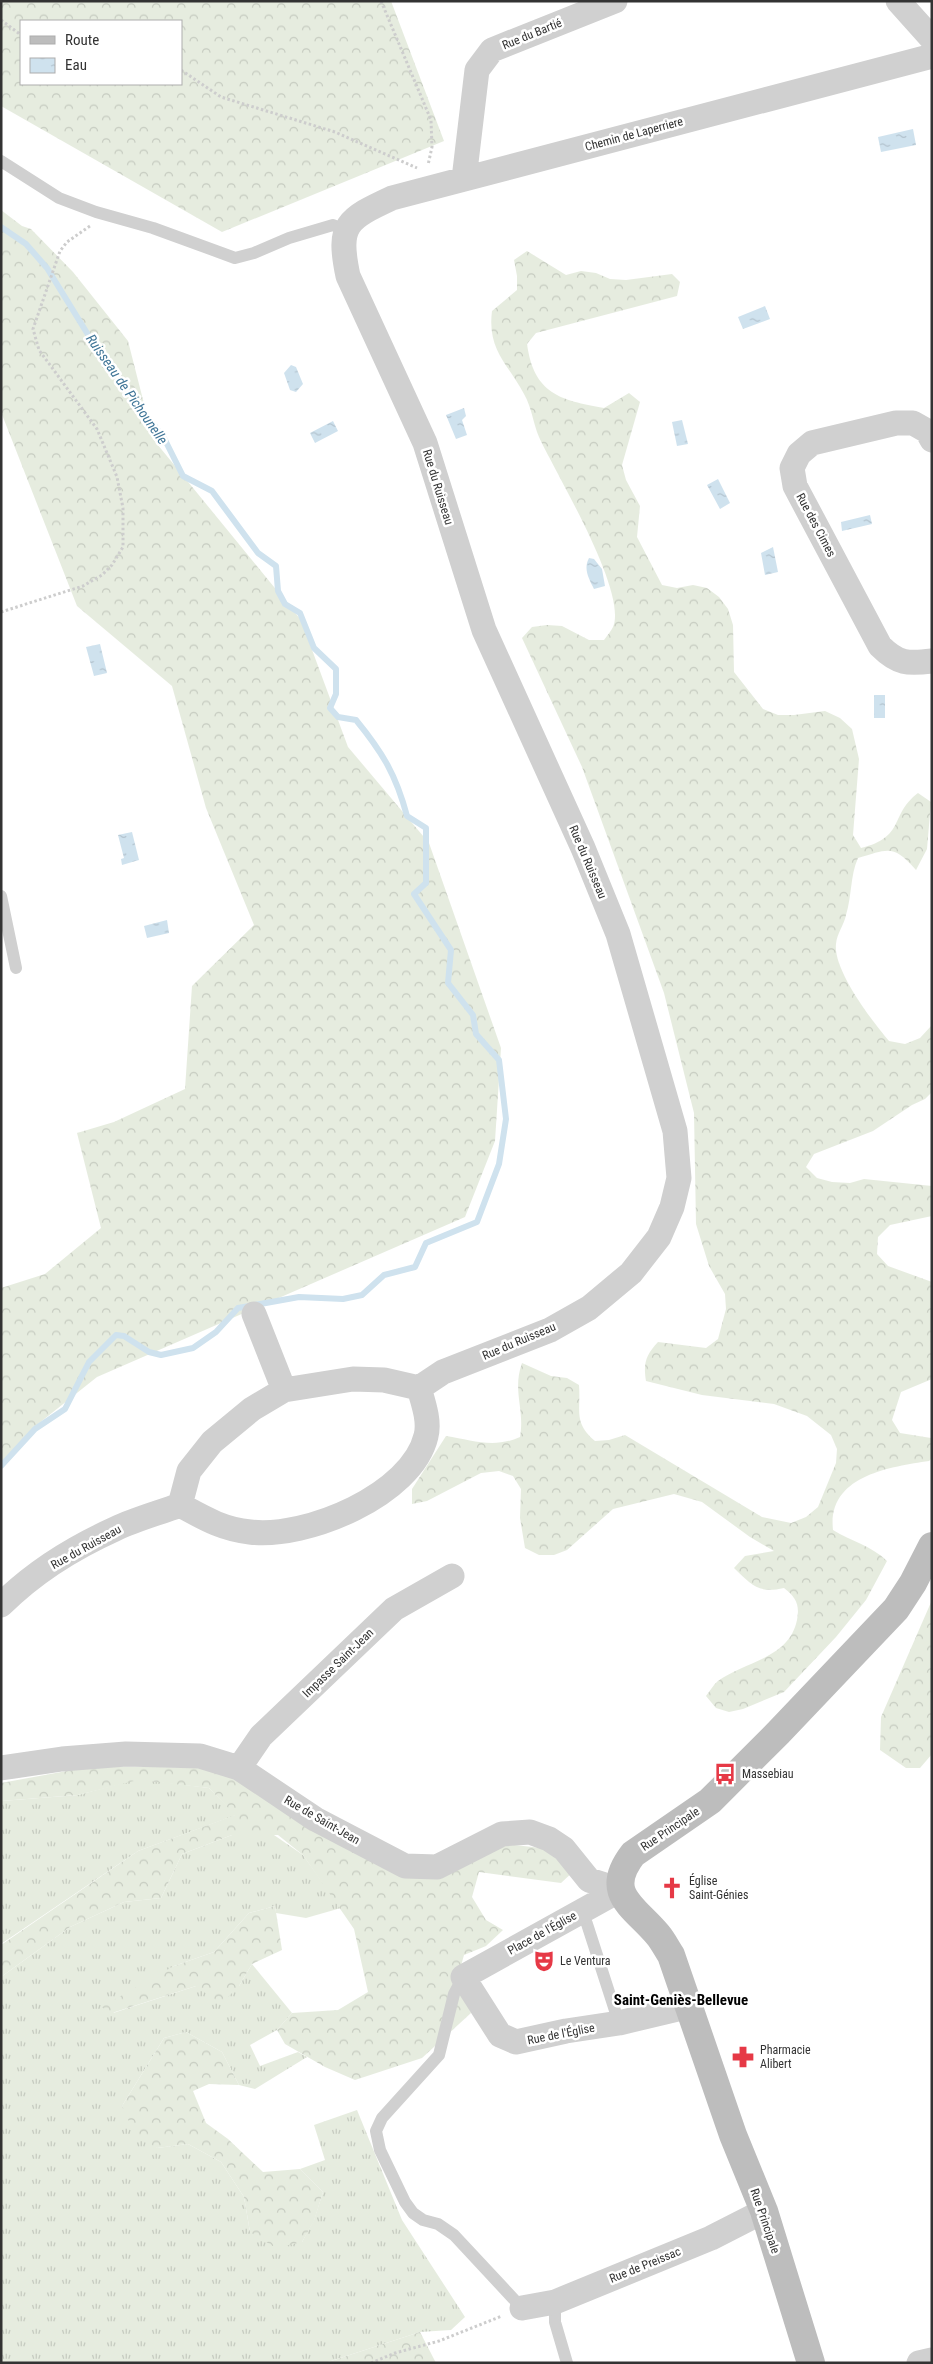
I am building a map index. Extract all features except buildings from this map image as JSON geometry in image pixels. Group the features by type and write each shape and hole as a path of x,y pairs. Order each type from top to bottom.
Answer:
{"main road":[{"name":"Rue Principale","path":"811,2363 764,2212 733,2135 690,2006 667,1949 659,1936 628,1905 620,1890 620,1878 633,1854 710,1802 868,1641 896,1609 913,1583 932,1546"}],"street":[{"name":"Rue du Bartié","path":"445,179 477,70 492,50 614,1"},
{"path":"898,1 932,39"},
{"name":"Chemin de Laperriere","path":"346,230 358,214 392,198 445,179 932,56"},
{"name":"Rue du Ruisseau","path":"346,230 343,252 348,276 425,443 484,630 583,848 618,934 676,1131 679,1178 672,1207 658,1237 631,1273 603,1296 550,1330 443,1372 419,1388"},
{"name":"Rue des Cimes","path":"932,440 927,431 913,423 896,423 812,443 798,454 792,468 795,486 880,646 891,656 910,664 932,661"},
{"path":"254,1314 284,1390"},
{"path":"353,1379 384,1380 419,1388 427,1435 418,1456 391,1486 356,1508 316,1524 279,1531 252,1533 221,1527 180,1505 189,1470 212,1442 252,1409 284,1390 353,1379"},
{"name":"Rue du Ruisseau","path":"1,1605 13,1593 63,1557 116,1528 180,1505"},
{"name":"Impasse Saint-Jean","path":"239,1768 261,1736 394,1609 452,1576"},
{"name":"Rue de Saint-Jean","path":"1,1768 62,1759 126,1754 200,1756 239,1768 315,1819 405,1866 437,1867 502,1834 530,1832 549,1839 564,1849 589,1880 620,1890"},
{"name":"Place de l'Église","path":"463,1977 620,1890"},
{"name":"Rue de l'Église","path":"463,1977 500,2035 516,2042 566,2031 619,2023 690,2006"},
{"name":"Rue de Preissac","path":"522,2308 555,2302 711,2238 764,2212"},
{"path":"919,2363 932,2360"}],"lane":[{"path":"1,161 59,198 96,212 153,228 236,258 254,253 289,238 333,225 346,230"},
{"path":"1,896 16,968"},
{"path":"580,1911 590,1933 619,2023"},
{"path":"463,1977 454,1994 439,2055 382,2118 376,2131 380,2150 413,2213 423,2220 438,2224 454,2235 522,2308"},
{"path":"555,2302 555,2322 568,2363"}],"path":[{"path":"381,1 431,120 432,147 445,179"},
{"path":"1,20 20,34"},
{"path":"182,71 221,97 335,132 445,179"},
{"path":"1,612 83,586 102,575 112,565 123,547 124,508 117,477 97,429 39,350 33,330 60,251 67,242 90,226 96,212"},
{"path":"371,2363 522,2308"}],"green space":[{"path":"1,1 391,1 444,141 222,232 1,106"},
{"path":"1,210 22,226 31,229 73,272 128,341 153,439 301,620 348,747 429,843 501,1048 495,1141 465,1217 97,1377 33,1428 1,1464 1,1288 45,1274 101,1228 77,1133 114,1122 185,1089 192,986 254,925 206,808 172,686 77,606 1,412"},
{"path":"527,251 566,275 581,271 596,273 610,279 626,280 672,274 680,282 677,296 536,333 527,344 536,374 552,392 574,402 604,408 629,393 640,402 622,465 626,480 640,506 637,537 662,585 677,588 693,585 707,588 719,597 728,609 733,625 734,672 763,709 778,715 825,711 840,718 852,729 859,759 853,835 861,848 885,838 896,825 903,809 918,793 931,802 927,849 916,870 896,852 877,852 858,858 848,908 836,944 837,955 847,981 873,1021 889,1041 905,1044 920,1038 932,1025 932,1092 925,1099 912,1105 873,1131 814,1154 806,1167 817,1178 832,1182 850,1183 864,1179 932,1186 932,1216 890,1225 878,1237 877,1254 888,1266 932,1282 932,1379 901,1392 892,1420 900,1433 931,1438 932,1458 929,1461 879,1471 850,1486 840,1497 834,1512 833,1530 868,1548 887,1561 866,1600 836,1637 784,1692 743,1709 729,1712 716,1708 706,1696 718,1681 765,1658 785,1643 792,1633 797,1620 798,1610 794,1598 784,1588 768,1590 756,1587 734,1568 745,1556 774,1551 750,1537 702,1502 674,1494 613,1509 567,1550 554,1555 539,1555 525,1548 520,1518 521,1489 513,1476 499,1471 481,1473 427,1501 412,1504 412,1489 446,1436 492,1443 510,1441 520,1437 521,1418 518,1382 522,1363 551,1376 567,1378 579,1385 581,1422 595,1441 609,1440 625,1435 762,1517 791,1523 806,1517 818,1507 836,1463 837,1449 831,1435 807,1416 774,1404 702,1395 646,1381 646,1360 658,1342 706,1348 718,1339 726,1309 725,1294 709,1266 696,1224 694,1113 664,993 582,767 522,638 532,627 547,625 562,626 589,640 604,640 613,627 615,610 601,561 539,437 527,399 500,356 493,336 491,325 492,311 517,290 514,260"},
{"path":"932,1600 932,1754 920,1768 906,1768 880,1750 881,1717"},
{"path":"94,1766 226,1768 438,1876 497,1843 541,1848 574,1871 561,1883 479,1872 472,1897 486,1920 503,1930 486,1946 464,1955 459,1973 471,2013 422,2058 355,2080 325,2067 285,2044 277,2030 292,2013 338,2010 368,1992 354,1929 303,1855 278,1835 232,1835 182,1854 161,1898 124,1902 70,1927 1,1977 1,1945 138,1851 235,1815 209,1788 138,1780 78,1795 1,1801 1,1783"},
{"path":"138,1779 209,1788 236,1815 138,1851 1,1944 1,1801 78,1795"},
{"path":"232,1835 274,1835 303,1855 341,1908 306,1918 276,1913 275,1906 249,1913 214,1952 174,1966 113,2013 196,1986 239,1986 252,1964 292,2013 277,2030 250,2045 260,2066 298,2052 307,2057 255,2089 239,2085 222,2052 186,2032 164,2038 122,2106 157,2148 188,2144 221,2162 244,2197 250,2232 302,2242 314,2220 323,2192 300,2169 325,2160 314,2125 357,2110 402,2220 465,2317 451,2330 420,2332 325,2363 1,2363 1,1977 70,1927 124,1902 161,1898 182,1854"},
{"path":"275,1906 282,1950 252,1964 239,1986 221,2004 196,1986 112,2013 101,2007 174,1966 214,1952 249,1913"},
{"path":"186,2032 222,2052 239,2085 209,2084 193,2091 206,2123 228,2139 263,2172 300,2169 323,2192 314,2221 302,2242 276,2248 250,2232 244,2197 221,2162 188,2144 157,2148 136,2137 122,2106 164,2038"},
{"path":"420,2332 436,2363 325,2363"}],"water":[{"path":"913,129 916,145 881,152 878,137"},
{"path":"765,306 770,319 743,329 738,317"},
{"path":"291,365 296,367 303,384 296,392 290,390 284,373"},
{"path":"464,408 466,416 462,420 467,435 456,439 446,415"},
{"path":"682,420 688,444 677,446 672,422"},
{"path":"333,421 338,431 315,443 310,433"},
{"path":"718,479 730,503 720,509 707,485"},
{"path":"870,515 872,524 842,531 841,522"},
{"path":"773,547 778,572 765,575 761,553"},
{"path":"589,558 594,559 602,569 605,586 594,589 587,570"},
{"path":"100,644 107,673 94,676 86,647"},
{"path":"874,695 885,695 885,718 874,718"},
{"path":"132,832 139,860 122,865 121,859 124,858 118,835"},
{"path":"167,920 169,933 147,938 144,926"}],"waterway":[{"name":"Ruisseau de Pichounelle","path":"1,227 26,244 47,268 103,359 164,438 183,476 212,491 258,553 276,566 278,591 285,604 300,613 314,648 336,669 336,694 330,708 338,717 356,720 388,765 407,816 426,828 426,883 414,894 451,950 448,983 473,1015 476,1034 499,1060 506,1119 499,1164 477,1222 426,1243 415,1267 384,1275 362,1295 343,1299 299,1297 238,1308 216,1332 193,1348 161,1355 149,1352 124,1336 116,1335 89,1362 65,1409 35,1429 1,1466"}],"place":[{"name":"Massebiau","path":"725,1774"},
{"name":"Église Saint-Génies","path":"672,1888"},
{"name":"Le Ventura","path":"544,1961"},
{"name":"Pharmacie Alibert","path":"743,2057"}],"district":[{"name":"Saint-Geniès-Bellevue","path":"681,2000"}]}
